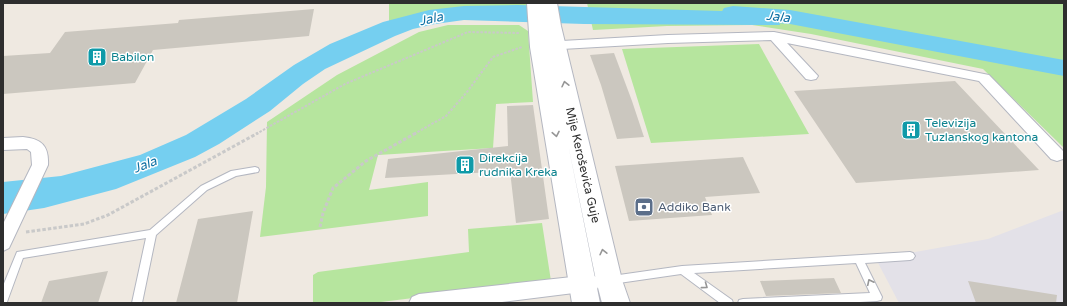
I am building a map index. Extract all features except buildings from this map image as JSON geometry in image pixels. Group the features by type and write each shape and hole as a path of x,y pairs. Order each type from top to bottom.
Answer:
{"main road":[{"path":"535,3 539,37"},
{"path":"539,37 549,3"},
{"name":"Mije Keroševića Guje","path":"539,37 616,303"},
{"name":"Mije Keroševića Guje","path":"539,37 585,294"}],"street":[{"path":"774,36 811,76"},
{"path":"539,37 668,39 774,36 984,78 1056,155"},
{"path":"3,144 21,142 33,144 39,151 40,164 5,239"},
{"path":"419,303 585,294 609,280"}],"lane":[{"path":"3,299 20,255 152,233 204,188 234,173 255,170"},
{"path":"137,303 152,233"},
{"path":"609,280 682,270 910,256"},
{"path":"743,303 877,297 859,259"},
{"path":"682,270 728,303"}],"path":[{"path":"5,239 84,224 108,215 156,190 345,84 468,32 516,32 539,37"},
{"path":"320,227 323,213 333,188 366,161 446,116 467,92 493,57 539,37"}],"shaded area":[{"path":"1064,210 1064,303 899,303 876,259 988,239"}],"green space":[{"path":"389,3 535,3 536,13 462,13 389,29"},
{"path":"587,3 1064,3 1064,148 983,69 811,34 752,25 667,26 593,30"},
{"path":"448,25 519,25 528,31 533,102 496,104 493,148 378,155 369,190 428,182 428,216 260,237 266,187 267,122 337,75 419,32"},
{"path":"759,44 809,134 651,143 622,49"},
{"path":"542,223 551,281 373,303 313,303 313,275 318,272 469,252 468,229"}],"water":[{"path":"517,5 776,14 780,25 584,24 464,20 413,29 325,69 303,84 270,111 219,144 195,157 116,189 44,208 3,214 3,182 61,176 140,155 186,135 246,99 294,65 330,44 383,22 429,10 464,6"}],"waterway":[{"name":"Jala","path":"733,13 790,17 1064,68"}],"place":[{"name":"Babilon","path":"97,57"},
{"name":"Televizija Tuzlanskog kantona","path":"911,130"},
{"name":"Direkcija rudnika Kreka","path":"465,165"},
{"name":"Addiko Bank","path":"644,207"}]}
